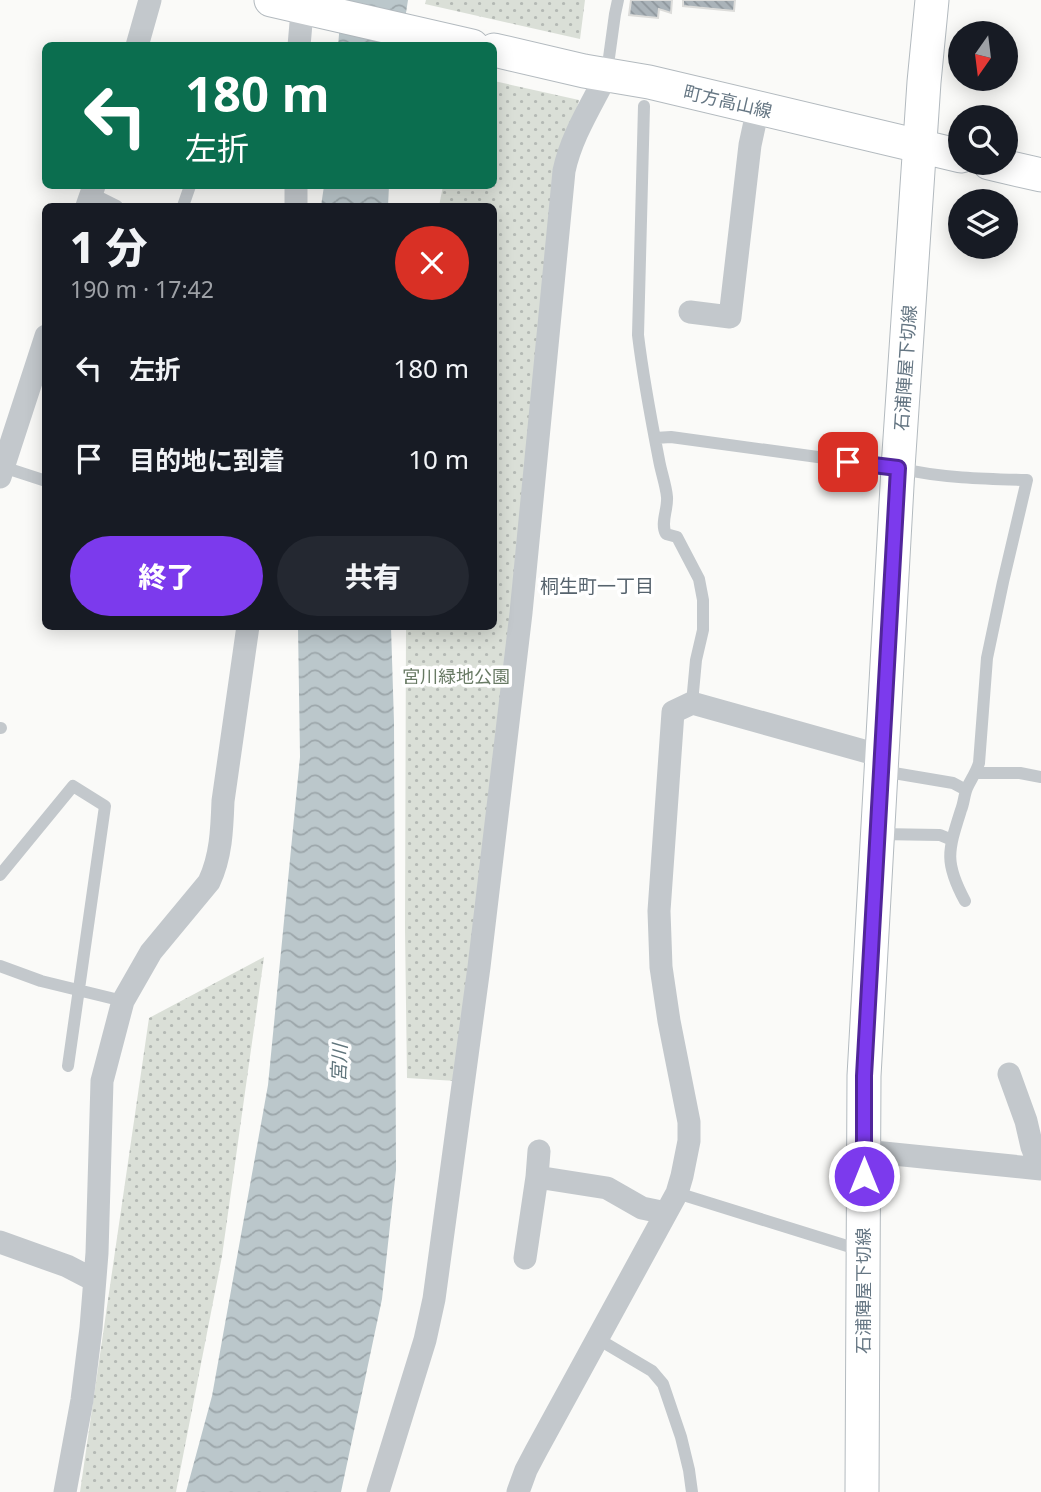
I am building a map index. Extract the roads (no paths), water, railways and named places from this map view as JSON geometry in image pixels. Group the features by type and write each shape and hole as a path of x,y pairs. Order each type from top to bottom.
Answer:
{"main road":[{"name":"石浦陣屋下切線","path":"862,1492 864,1076 898,468 932,0"},
{"path":"298,4 455,42"},
{"name":"町方高山線","path":"497,51 649,82 948,153"},
{"path":"1018,170 1041,175"}],"street":[{"path":"138,42 150,0"},
{"path":"298,4 299,42"},
{"path":"378,1492 425,1340 434,1300 480,967 514,668 564,171 595,73"},
{"path":"690,312 730,317 750,145 758,108"},
{"path":"2,472 42,348"},
{"path":"65,1492 82,1400 91,1328 97,1253 102,1081 124,1001 151,952 209,882 215,870 247,630"},
{"path":"518,1492 526,1470 672,1203 682,1176 689,1141 689,1122 661,967 659,911 673,712 692,703 882,764"},
{"path":"864,1151 1041,1169 1009,1074"},
{"path":"524,1258 539,1151"},
{"path":"537,1177 607,1188 642,1208 672,1203"},
{"path":"0,1242 67,1266 94,1280"}],"lane":[{"path":"595,73 618,0"},
{"path":"644,106 638,335 641,365 667,494 668,504 663,528 666,534 677,537 699,579 703,600 703,630 696,660 692,703"},
{"path":"90,195 110,203"},
{"path":"655,438 671,437 920,473 1027,480 987,658 979,763 966,790 952,840 951,870 965,901"},
{"path":"2,472 42,480"},
{"path":"882,764 953,783 966,790"},
{"path":"976,773 1041,776"},
{"path":"0,875 73,786 105,806 68,1066"},
{"path":"878,834 940,835 952,840"},
{"path":"0,966 41,981 124,1001"},
{"path":"672,1203 864,1251"},
{"path":"598,1339 652,1371 663,1384 681,1437 692,1492"}],"water":[{"path":"342,0 408,0 401,42 338,42"},
{"path":"324,189 389,189 388,203 321,203"},
{"name":"宮川","path":"298,630 391,630 396,1170 382,1299 341,1492 186,1492 212,1396 268,1085 300,757"}],"district":[{"name":"桐生町一丁目","path":"597,586"}],"park label":[{"name":"宮川緑地公園","path":"456,676"}]}
